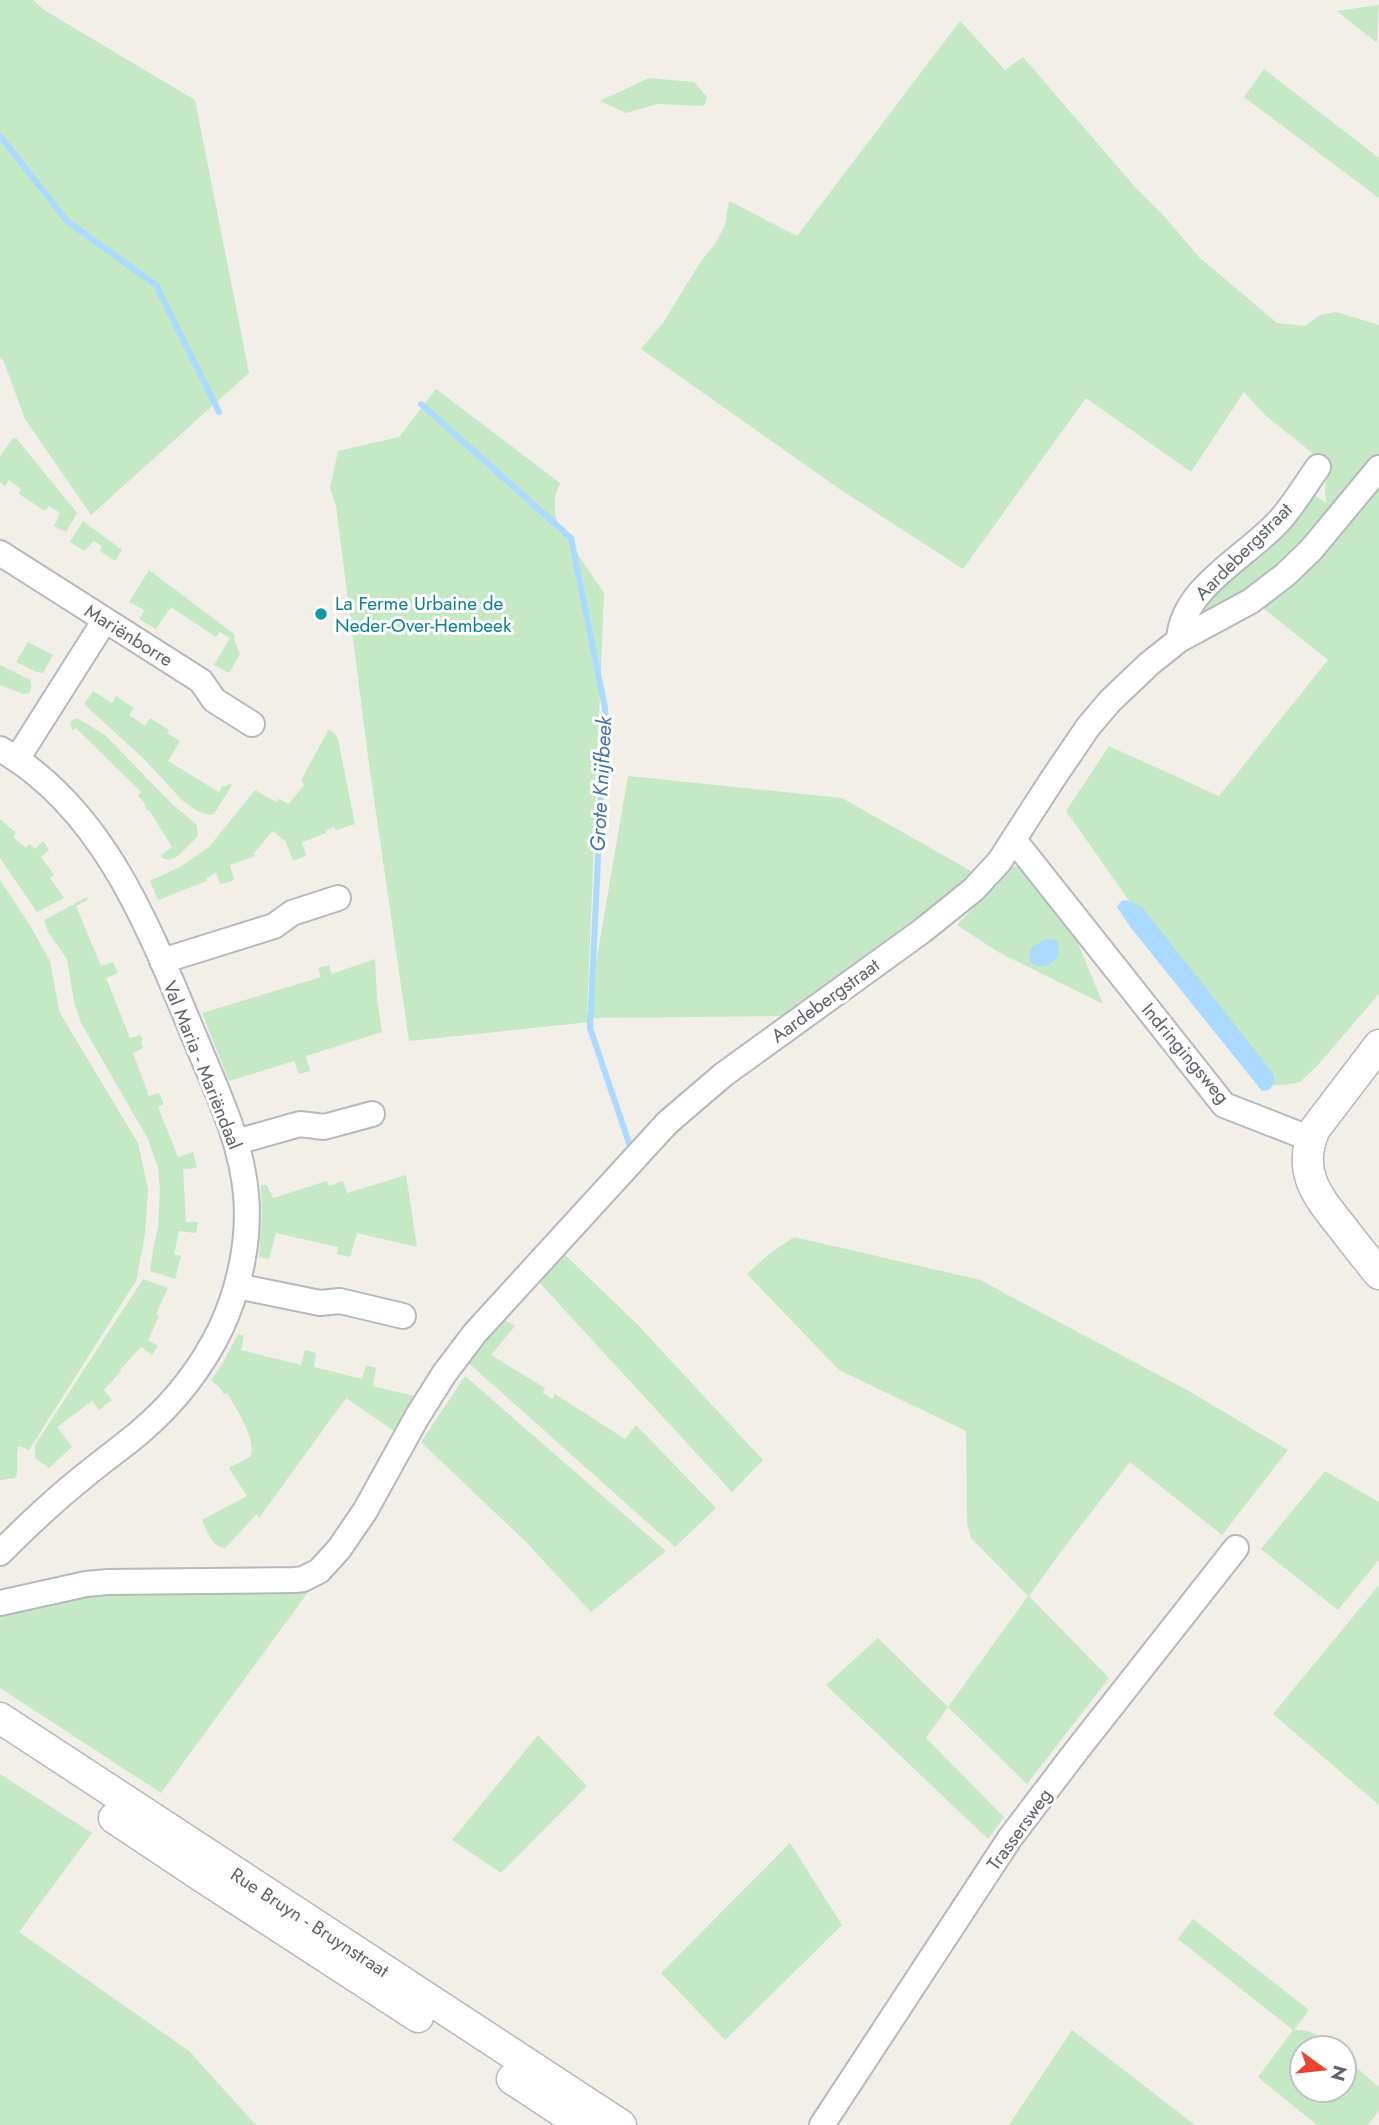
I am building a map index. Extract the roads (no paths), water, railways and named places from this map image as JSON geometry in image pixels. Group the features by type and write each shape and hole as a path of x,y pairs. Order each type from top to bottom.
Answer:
{"street":[{"name":"Aardebergstraat","path":"1179,640 1184,616 1195,597 1279,521 1318,467"},
{"name":"Aardebergstraat","path":"0,1602 86,1584 295,1580 311,1576 327,1564 365,1511 417,1417 458,1353 667,1123 771,1038 948,911 988,876 1102,710 1133,678 1179,640 1251,601 1285,575 1311,550 1379,468"},
{"name":"Mariënborre","path":"0,553 201,681 214,700 252,724"},
{"path":"8,754 105,620"},
{"name":"Val Maria - Mariëndaal","path":"0,1553 58,1498 142,1431 173,1400 211,1347 230,1308 237,1286 245,1239 246,1197 236,1142 162,961 126,885 63,800 8,754"},
{"name":"Indringingsweg","path":"1014,840 1224,1105 1311,1139"},
{"path":"162,961 274,926 292,913 338,898"},
{"path":"1379,1045 1328,1110 1311,1139 1307,1164 1318,1196 1379,1274"},
{"path":"236,1142 300,1124 324,1127 372,1114"},
{"path":"237,1286 320,1303 340,1301 403,1316"},
{"name":"Trassersweg","path":"822,2125 1010,1838 1236,1548"},
{"name":"Rue Bruyn - Bruynstraat","path":"0,1718 621,2125"},
{"name":"Rue Bruyn - Bruynstraat","path":"0,1743 582,2125"}],"water":[{"path":"1126,900 1142,907 1272,1072 1275,1082 1269,1090 1262,1091 1131,928 1117,907 1121,901"},
{"path":"1049,939 1057,940 1059,955 1046,966 1030,962 1030,949"}],"waterway":[{"name":"Grote Knijfbeek","path":"0,136 67,221 156,285 219,412"},
{"name":"Grote Knijfbeek","path":"421,404 571,538 605,708 590,1028 629,1143"}],"place":[{"name":"La Ferme Urbaine de Neder-Over-Hembeek","path":"321,614"}]}
